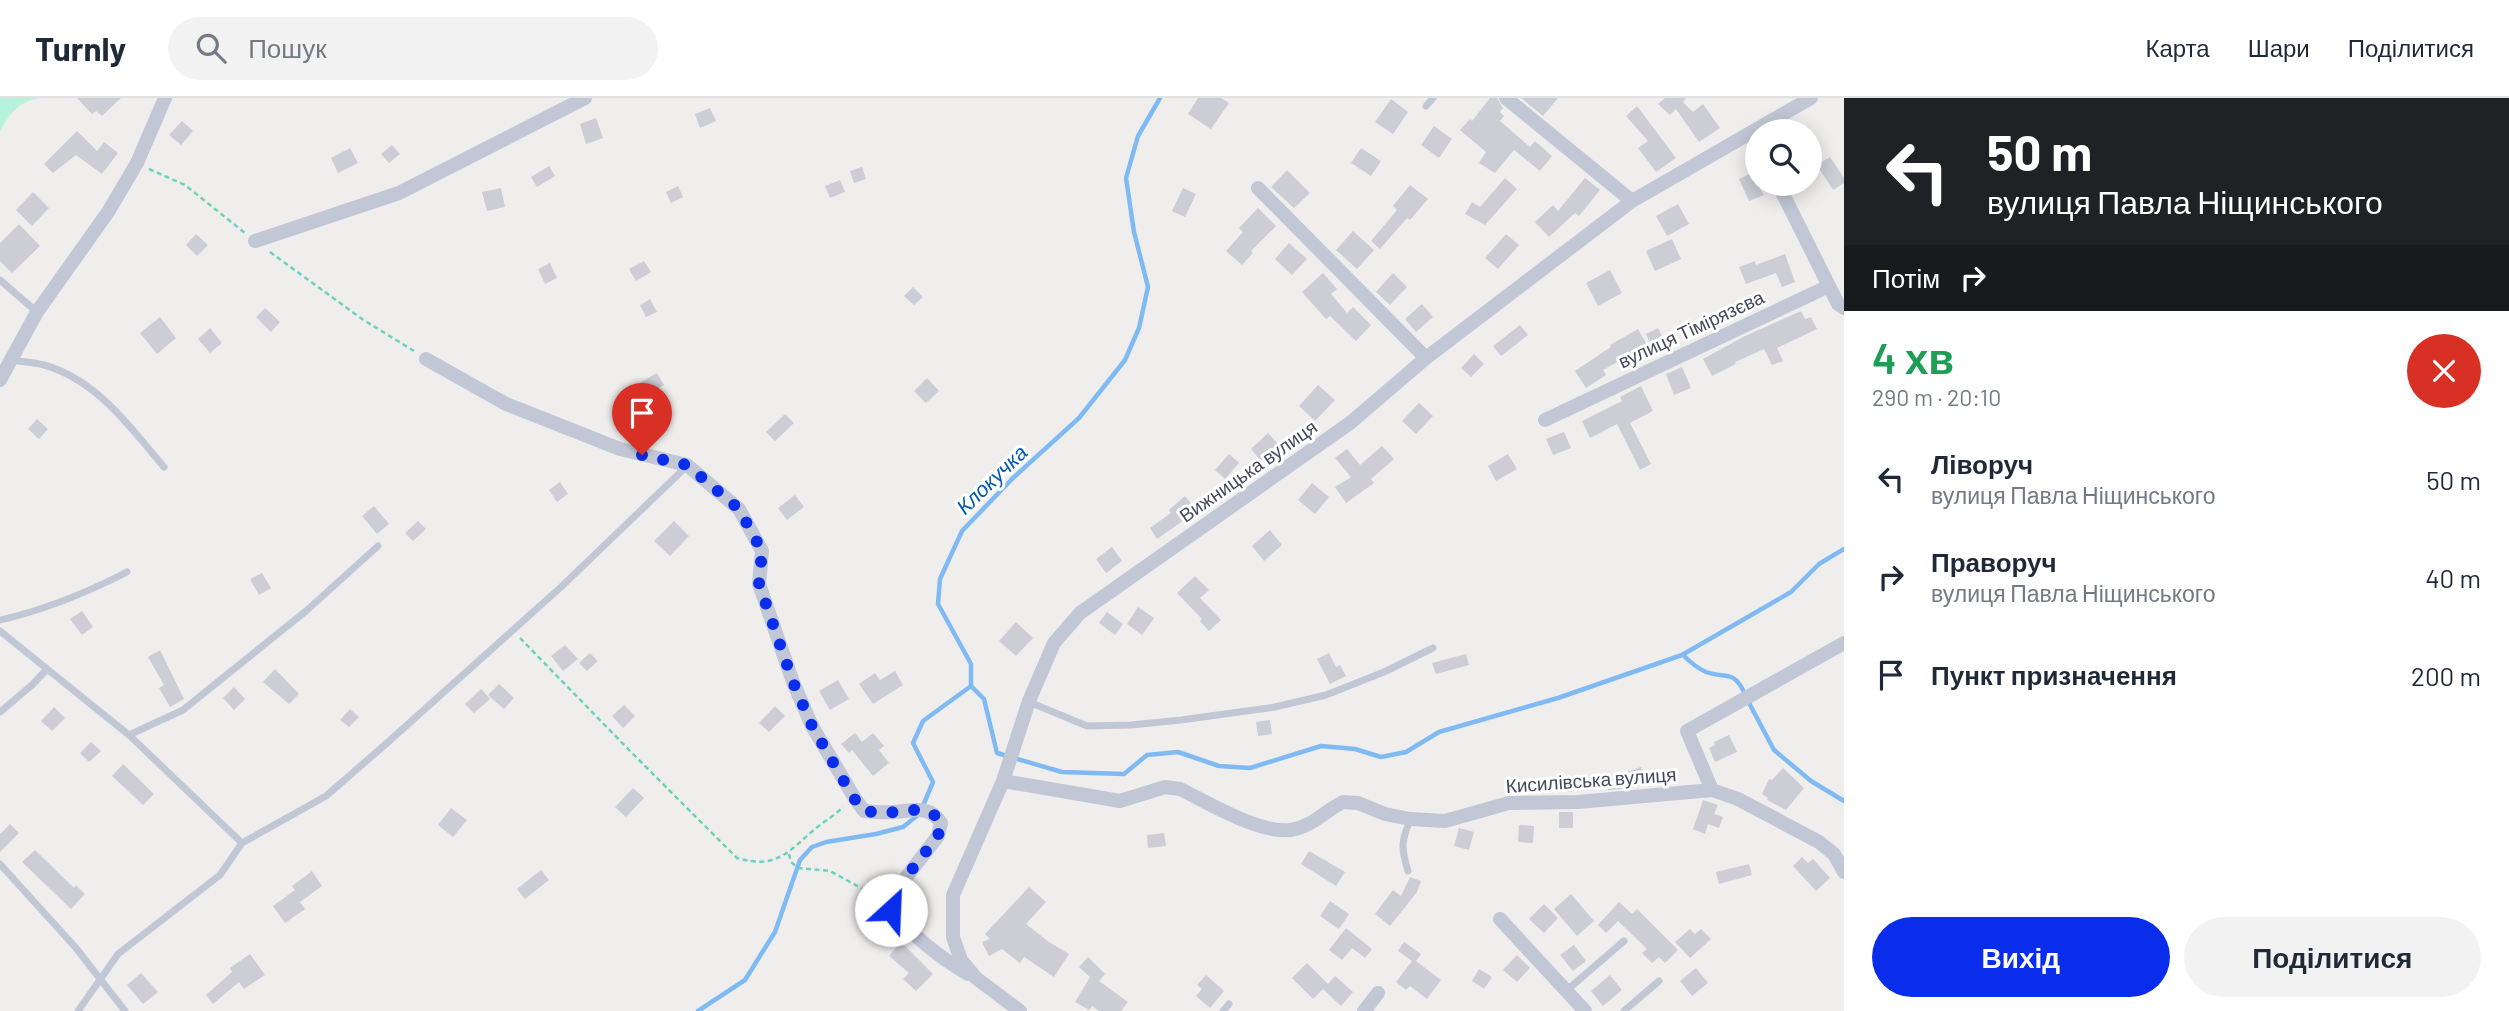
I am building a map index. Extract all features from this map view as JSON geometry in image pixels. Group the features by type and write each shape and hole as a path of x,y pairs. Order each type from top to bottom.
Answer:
{"street":[{"path":"0,380 37,312 108,212 137,163 165,98"},
{"path":"254,241 399,193 585,98"},
{"path":"1506,98 1632,201"},
{"name":"Вижницька вулиця","path":"1780,119 1811,98"},
{"name":"Вижницька вулиця","path":"1020,1011 976,978 961,960 953,937 953,895 1005,775 1028,701 1054,643 1080,613 1350,423 1426,358 1632,201 1745,142"},
{"path":"1258,188 1426,358"},
{"path":"1783,196 1838,304 1844,308"},
{"name":"вулиця Тімірязєва","path":"1545,420 1829,286"},
{"path":"426,359 506,404 620,450 687,465 739,509 762,551 759,584 793,682 812,726 853,797 864,811 889,813 914,808 932,813 941,823 938,836 907,876 891,910 906,928 937,956 976,978"},
{"path":"1712,790 1686,731 1844,643"},
{"name":"Кисилівська вулиця","path":"1005,775 1120,802 1165,788 1180,789 1268,828 1292,830 1319,818 1343,802 1358,803 1385,814 1410,819 1445,821 1509,803 1578,802 1712,790 1738,799 1819,842 1834,854 1844,872"},
{"path":"1500,919 1585,1011"},
{"path":"1364,1011 1378,993"}],"lane":[{"path":"1426,106 1433,98"},
{"path":"0,280 37,312"},
{"path":"11,360 46,366 85,384 107,401 164,467"},
{"path":"78,1011 118,954 220,875 242,843 326,796 513,630 687,465"},
{"path":"129,735 183,710 306,611 378,546"},
{"path":"0,620 33,613 88,592 127,572"},
{"path":"0,631 129,735 242,843"},
{"path":"1028,701 1087,726 1181,720 1276,707 1326,695 1384,672 1433,648"},
{"path":"0,712 47,669"},
{"path":"1408,871 1402,838 1410,819"},
{"path":"0,864 76,948 125,1011"},
{"path":"1567,990 1624,942"},
{"path":"1625,1011 1659,981"},
{"path":"1223,1011 1229,1004"}],"path":[{"path":"137,163 185,185 254,241 362,319 426,359"},
{"path":"513,630 737,859 766,862 789,854 853,797"},
{"path":"789,854 791,862 798,868 830,871 870,893 891,910"}],"green space":[{"path":"0,98 41,98 16,108 0,131"}],"building":[{"path":"77,98 121,98 102,116 96,111 92,114"},
{"path":"1198,98 1221,98 1229,103 1211,129 1188,114"},
{"path":"1490,98 1497,98 1503,108 1500,112 1504,116 1500,121 1530,147 1535,141 1552,156 1540,171 1514,150 1495,173 1479,163 1486,152 1460,130 1470,119 1472,121"},
{"path":"1521,98 1558,98 1543,116"},
{"path":"1665,98 1686,98 1683,102 1693,112 1703,104 1720,128 1699,142 1676,109 1670,115 1658,104"},
{"path":"1391,99 1408,112 1393,134 1375,122"},
{"path":"1637,106 1676,158 1656,172 1638,148 1648,141 1626,116"},
{"path":"710,108 716,121 700,128 695,114"},
{"path":"596,118 603,138 586,144 580,124"},
{"path":"182,121 193,131 181,145 169,135"},
{"path":"1434,126 1452,139 1439,158 1421,145"},
{"path":"77,131 97,151 104,142 118,153 102,174 76,155 53,173 44,164"},
{"path":"392,145 400,154 389,163 381,154"},
{"path":"350,148 358,163 338,173 331,158"},
{"path":"1361,148 1381,161 1371,176 1351,163"},
{"path":"1830,157 1844,178 1844,183 1833,190 1822,173 1822,162"},
{"path":"549,166 555,176 537,187 531,177"},
{"path":"862,167 866,179 854,183 850,171"},
{"path":"1287,170 1310,193 1294,208 1271,187"},
{"path":"1745,176 1745,192 1739,179"},
{"path":"1505,178 1517,189 1485,225 1465,214 1472,202 1480,207"},
{"path":"1585,178 1600,190 1579,216 1575,213 1549,237 1535,222 1553,205 1558,211"},
{"path":"840,180 845,192 830,198 825,186"},
{"path":"1410,185 1428,199 1380,249 1371,241 1397,210 1393,206"},
{"path":"678,186 683,197 671,203 666,192"},
{"path":"501,188 505,207 487,211 482,192"},
{"path":"1183,188 1196,194 1185,217 1172,211"},
{"path":"33,192 49,208 32,226 16,210"},
{"path":"1747,196 1762,196 1749,201"},
{"path":"1678,204 1689,224 1667,236 1656,216"},
{"path":"1258,208 1276,226 1251,251 1253,253 1242,265 1226,251 1243,232 1239,228"},
{"path":"19,224 40,246 12,273 0,261 0,243"},
{"path":"1353,231 1374,250 1357,269 1336,250"},
{"path":"196,234 208,245 197,256 186,245"},
{"path":"1506,234 1519,245 1498,269 1485,258"},
{"path":"1672,239 1681,259 1655,271 1646,251"},
{"path":"1289,243 1307,259 1292,275 1275,259"},
{"path":"1785,254 1795,282 1782,287 1776,273 1746,284 1739,267 1755,261 1756,265"},
{"path":"644,261 651,272 636,281 629,269"},
{"path":"550,263 557,278 545,284 538,269"},
{"path":"1610,270 1622,293 1598,306 1586,283"},
{"path":"1323,273 1337,289 1331,294 1347,313 1353,307 1371,325 1356,341 1330,316 1326,319 1302,292"},
{"path":"1393,273 1407,287 1390,305 1376,292"},
{"path":"913,287 923,297 914,305 904,296"},
{"path":"650,299 657,312 646,317 640,305"},
{"path":"1422,304 1433,317 1416,332 1405,319"},
{"path":"265,308 280,322 271,332 256,317"},
{"path":"1801,311 1805,319 1811,317 1817,329 1777,348 1783,361 1772,365 1764,349 1712,376 1703,359 1745,336"},
{"path":"160,317 176,338 157,354 140,333"},
{"path":"1520,325 1528,335 1501,356 1493,346"},
{"path":"210,328 222,343 210,353 198,339"},
{"path":"1658,328 1666,345 1654,351 1646,334"},
{"path":"1638,329 1647,345 1603,370 1606,375 1586,388 1575,371 1611,347 1610,345"},
{"path":"1474,354 1484,364 1471,377 1461,368"},
{"path":"1682,367 1691,388 1674,395 1666,374"},
{"path":"657,373 664,385 634,402 627,390"},
{"path":"927,378 939,391 926,403 914,391"},
{"path":"1318,385 1335,400 1315,421 1299,406"},
{"path":"1641,386 1653,411 1630,423 1651,464 1640,470 1617,424 1590,438 1582,421 1622,401 1620,397"},
{"path":"1419,403 1433,416 1416,434 1402,421"},
{"path":"785,414 794,423 775,441 766,432"},
{"path":"37,419 48,429 39,439 28,429"},
{"path":"1564,432 1571,448 1553,455 1546,439"},
{"path":"1268,433 1279,445 1261,461 1251,449"},
{"path":"1382,446 1394,459 1371,479 1374,483 1346,503 1335,487 1351,477 1335,458 1347,449 1360,465"},
{"path":"1229,454 1239,463 1225,479 1215,470"},
{"path":"1508,454 1517,469 1496,481 1488,466"},
{"path":"560,482 568,494 557,502 549,490"},
{"path":"1312,483 1329,497 1315,514 1298,500"},
{"path":"795,495 804,507 787,520 778,508"},
{"path":"1185,496 1197,511 1157,539 1150,528 1171,513 1169,510"},
{"path":"374,506 389,524 377,534 362,516"},
{"path":"418,521 426,529 413,541 405,533"},
{"path":"674,521 689,536 670,556 654,541"},
{"path":"1270,530 1282,545 1264,561 1252,546"},
{"path":"1112,547 1122,561 1106,573 1096,559"},
{"path":"262,573 271,588 259,595 250,579"},
{"path":"1195,576 1209,590 1200,598 1221,620 1209,631 1200,621 1202,619 1177,593"},
{"path":"1138,607 1154,618 1142,635 1127,624"},
{"path":"82,611 93,627 82,635 70,619"},
{"path":"1107,612 1123,624 1115,635 1099,623"},
{"path":"1016,622 1033,638 1016,656 999,641"},
{"path":"565,645 578,659 563,671 551,656"},
{"path":"160,650 184,699 170,707 159,688 164,685 148,657"},
{"path":"590,653 598,661 587,671 579,663"},
{"path":"1329,653 1336,667 1340,665 1346,676 1330,684 1317,659"},
{"path":"1466,654 1469,665 1436,674 1432,663"},
{"path":"275,669 299,694 289,704 263,682"},
{"path":"895,671 903,685 873,704 859,684 875,673 880,680"},
{"path":"838,680 849,699 830,710 819,691"},
{"path":"499,684 514,698 504,709 488,695"},
{"path":"234,687 245,699 234,710 223,698"},
{"path":"481,689 490,699 474,713 465,704"},
{"path":"624,705 635,716 623,728 612,716"},
{"path":"775,706 785,716 769,732 759,723"},
{"path":"54,707 65,718 52,731 41,721"},
{"path":"350,709 359,717 349,727 340,720"},
{"path":"1270,720 1272,734 1258,736 1256,722"},
{"path":"855,733 862,742 873,733 884,746 879,750 889,763 873,776 852,750 849,753 841,744"},
{"path":"1729,735 1737,752 1715,762 1709,748 1715,745 1714,742"},
{"path":"91,742 101,751 89,762 80,753"},
{"path":"123,764 154,794 143,805 112,776"},
{"path":"1641,767 1646,783 1632,788 1608,790 1605,780"},
{"path":"1783,768 1804,788 1786,810 1767,800 1762,794 1769,779 1772,780"},
{"path":"1557,776 1574,778 1572,792 1555,791"},
{"path":"633,788 644,798 626,817 615,807"},
{"path":"1703,800 1718,805 1714,814 1723,817 1719,828 1708,824 1705,834 1693,829"},
{"path":"451,808 467,820 453,837 438,825"},
{"path":"1559,812 1573,812 1573,828 1559,828"},
{"path":"10,824 19,833 0,852 0,834"},
{"path":"1519,825 1534,826 1533,843 1518,842"},
{"path":"1459,828 1474,832 1469,850 1454,846"},
{"path":"1164,833 1166,846 1148,848 1147,835"},
{"path":"35,850 74,888 76,885 85,894 71,909 22,862"},
{"path":"1309,851 1345,872 1336,886 1301,864"},
{"path":"1802,857 1808,863 1813,859 1830,878 1816,891 1793,866"},
{"path":"1749,864 1752,875 1719,884 1716,872"},
{"path":"541,870 549,880 525,899 517,889"},
{"path":"312,871 322,886 300,902 305,909 285,923 273,906 295,890 292,886"},
{"path":"1410,877 1421,881 1417,892 1390,926 1375,914 1393,890 1401,896"},
{"path":"1029,887 1046,902 1026,924 1069,954 1054,977 1024,957 1020,963 1002,949 989,956 982,942 990,939 985,934"},
{"path":"1571,894 1594,921 1577,936 1554,909"},
{"path":"1330,901 1349,914 1339,929 1320,916"},
{"path":"1619,902 1632,914 1637,909 1678,950 1665,963 1659,957 1652,963 1642,953 1647,949 1618,921 1606,933 1598,925"},
{"path":"1544,904 1558,918 1544,933 1529,919"},
{"path":"1346,928 1372,949 1365,958 1352,948 1342,960 1329,950"},
{"path":"1690,929 1695,934 1701,929 1711,939 1690,958 1675,942"},
{"path":"901,942 933,974 916,991 903,979 909,973 889,956"},
{"path":"1404,942 1421,954 1416,961 1441,980 1427,999 1410,986 1406,990 1396,982 1412,961 1398,951"},
{"path":"1574,945 1586,961 1573,971 1560,955"},
{"path":"250,954 265,975 244,989 239,982 213,1004 206,995 232,972 230,968"},
{"path":"1517,955 1530,968 1517,982 1503,970"},
{"path":"1088,957 1105,974 1099,981 1128,1002 1121,1011 1099,1011 1092,1006 1089,1010 1075,1002 1090,977 1079,967"},
{"path":"1307,963 1328,984 1335,976 1353,992 1341,1006 1323,989 1313,999 1292,978"},
{"path":"1696,968 1708,983 1692,996 1680,981"},
{"path":"1479,969 1492,977 1484,989 1472,981"},
{"path":"141,973 158,992 143,1004 127,985"},
{"path":"1206,975 1224,991 1210,1008 1196,996 1202,989 1197,985"},
{"path":"1610,975 1622,990 1603,1006 1591,991"}],"waterway":[{"name":"Клокучка","path":"922,808 933,782 913,743 923,721 971,686 971,664 938,604 940,579 962,531 1013,478 1079,418 1125,360 1139,328 1148,287 1134,232 1126,178 1138,136 1160,98"},
{"path":"971,686 984,699 997,753 1062,772 1124,774 1147,755 1178,752 1219,766 1250,768 1321,746 1355,749 1381,757 1406,752 1439,732 1558,698 1682,655 1791,592 1819,564 1844,549"},
{"path":"1683,655 1706,672 1732,677 1744,692"},
{"path":"1748,701 1774,750 1811,781 1844,801"},
{"name":"Клокучка","path":"698,1011 745,980 775,932 800,860 812,847 903,827 918,815"}],"route":[{"path":"642,455 687,465 739,509 762,551 759,584 793,682 812,726 864,811 898,812 914,808 932,813 941,823 938,836 907,876 891,910"}]}
